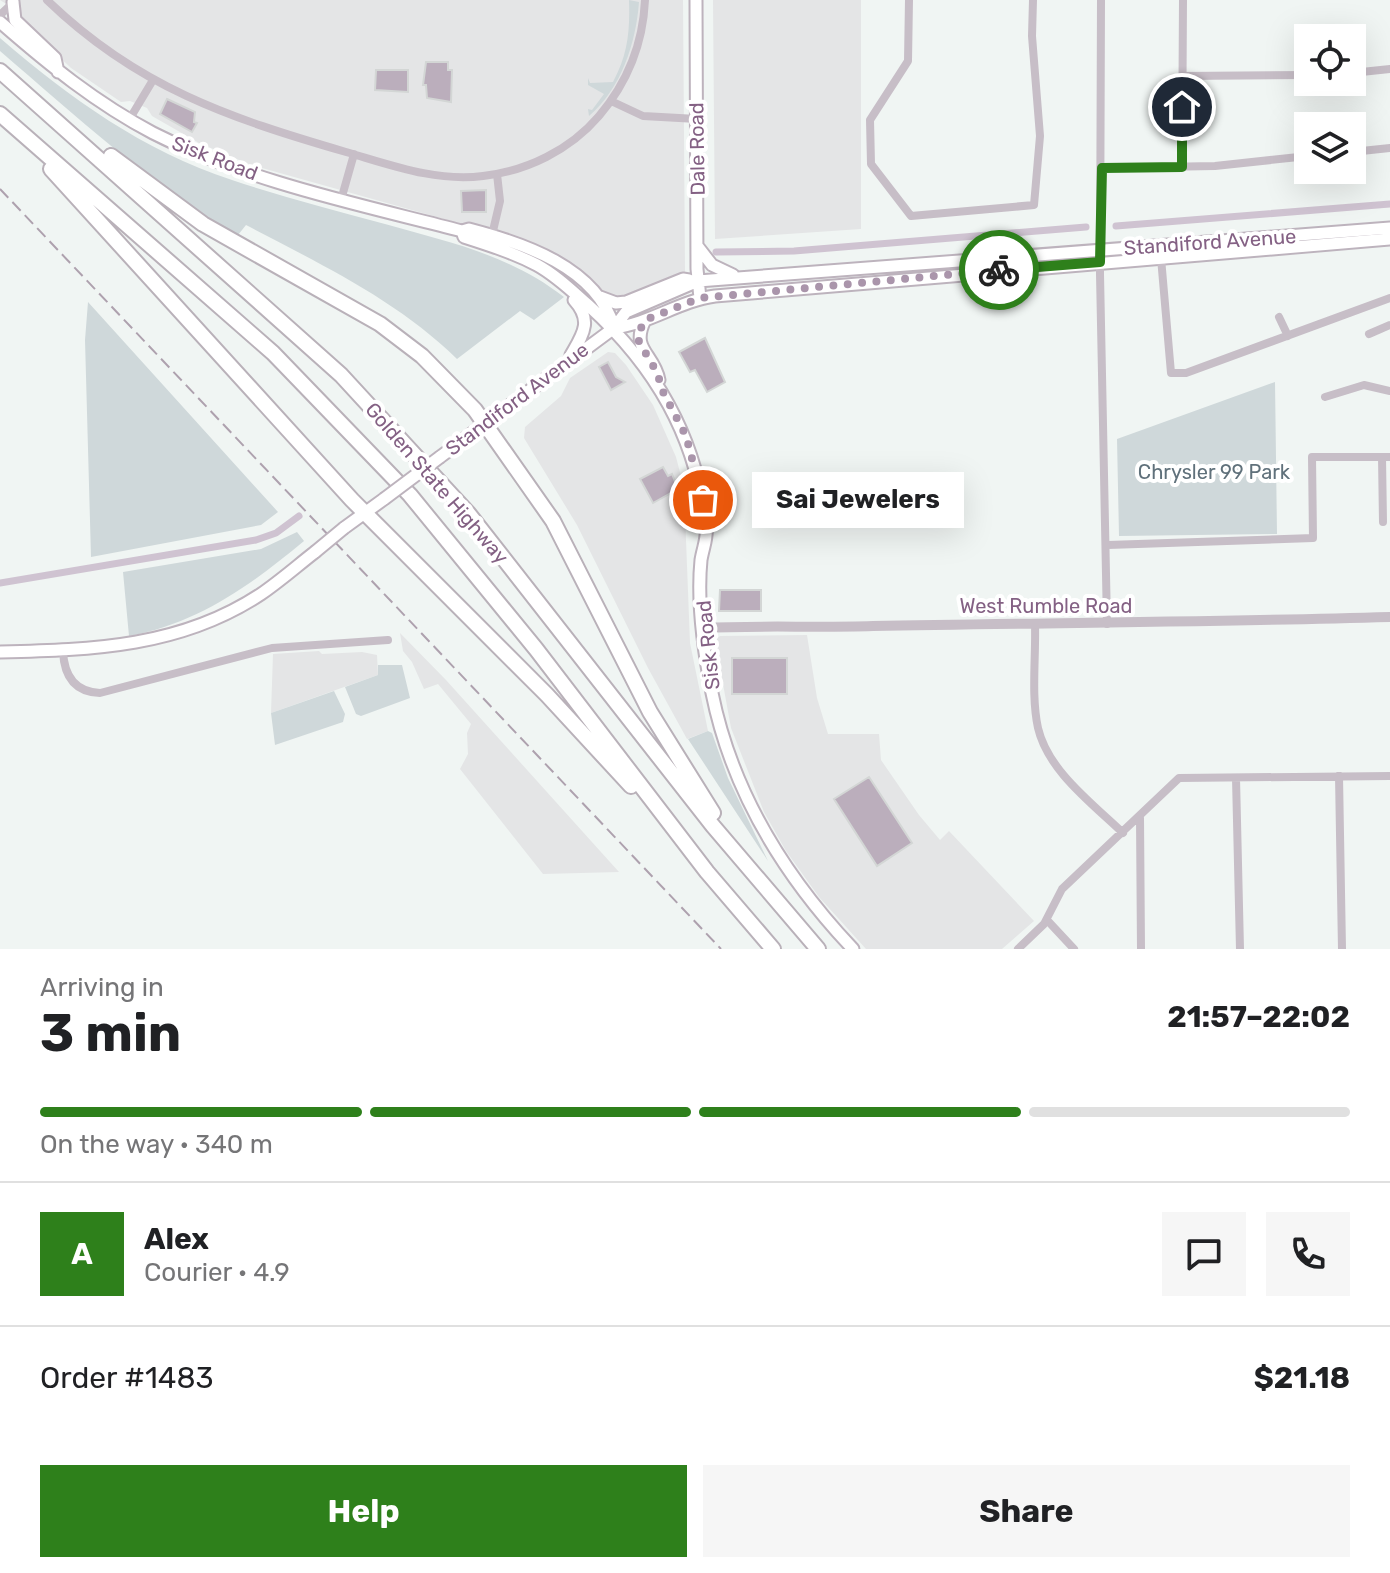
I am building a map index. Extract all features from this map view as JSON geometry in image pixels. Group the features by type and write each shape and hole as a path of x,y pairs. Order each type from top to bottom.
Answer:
{"highway":[{"path":"0,64 177,207 350,304 401,338 446,379 484,424 553,521 662,733 766,892"},
{"name":"Golden State Highway","path":"0,71 341,375 468,513 766,892 818,949"},
{"name":"Golden State Highway","path":"0,114 273,353 400,484 536,649 707,872 773,949"},
{"path":"0,123 93,212 218,355 365,513 586,736 701,876 760,936"}],"main road":[{"name":"Dale Road","path":"696,0 700,298"},
{"path":"15,1 15,20 55,58 58,72"},
{"name":"Sisk Road","path":"0,22 58,72 129,120 178,145 229,166 341,200 525,245 555,260 592,293 609,310 614,328"},
{"name":"Standiford Avenue","path":"614,328 632,326 700,298 1390,228"},
{"name":"Sisk Road","path":"462,231 464,237 509,252 548,272 614,328 661,388 686,436 701,491 707,539 701,560 703,628 716,712 750,806 796,884 853,949"},
{"name":"Standiford Avenue","path":"0,652 63,651 139,644 205,624 261,594 568,359 614,328 626,312 698,281 1101,256 1161,258 1390,239"},
{"path":"697,245 712,265 738,277"},
{"path":"509,252 555,284 584,313 585,330 568,359"},
{"path":"592,293 606,300 622,302 683,279 698,281"},
{"path":"645,320 638,334 639,342 658,374 661,388"}],"street":[{"path":"47,0 97,43 153,80 248,123 444,177 497,174 528,166 584,131 611,101 627,74 637,48 645,0"},
{"path":"909,0 908,61 870,120 871,164 911,216 1034,205 1040,136 1032,36 1033,0"},
{"path":"1101,0 1101,256 1107,624"},
{"path":"1182,167 1183,0"},
{"path":"0,15 15,1"},
{"path":"1366,72 1390,69"},
{"path":"1182,76 1294,75"},
{"path":"129,120 153,80"},
{"path":"611,101 651,118 697,119"},
{"path":"1366,151 1390,148"},
{"path":"341,200 354,154"},
{"path":"1102,168 1182,167 1294,157"},
{"path":"492,235 500,201 497,174"},
{"path":"1161,258 1171,373 1186,373 1390,298"},
{"path":"1279,317 1288,336"},
{"path":"1369,334 1390,325"},
{"path":"1325,397 1364,385 1390,391"},
{"path":"1108,545 1313,538 1312,457 1386,457 1383,522"},
{"name":"West Rumble Road","path":"703,628 768,624 840,627 1107,624 1390,617"},
{"path":"1035,624 1036,715 1041,737 1061,771 1123,833"},
{"path":"63,651 64,665 70,679 82,690 100,693 272,648 388,640"},
{"path":"1339,776 1342,949"},
{"path":"1018,949 1047,920 1057,894 1179,778 1390,776"},
{"path":"1236,778 1240,949"},
{"path":"1140,818 1141,949"},
{"path":"1047,920 1074,949"}],"shaded area":[{"path":"0,0 683,0 685,271 683,275 625,299 605,296 565,260 530,243 251,165 199,143 152,116 147,108 130,101 121,102 71,68 20,20 17,11"},
{"path":"713,0 861,0 861,229 715,239"},
{"path":"608,352 615,353 626,365 653,405 676,457 684,488 690,643 708,731 687,739 577,525 524,438 525,427 561,396 570,378"},
{"path":"400,633 619,872 543,874 460,769 468,754 467,733 471,724 438,684 424,689 412,662 403,651"},
{"path":"807,635 817,698 828,734 879,734 881,760 919,815 940,840 949,831 1034,921 1002,949 866,949 819,897 786,851 764,812 731,728 715,640 720,636"},
{"path":"319,651 322,654 362,652 377,655 378,675 271,713 273,654"}],"green space":[{"path":"629,0 639,2 625,64 610,93 589,116 588,109 592,110 604,94 588,85 588,78 590,83 613,82 622,62 628,32"},
{"path":"0,38 81,102 168,154 251,186 432,237 501,260 564,297 534,320 520,311 457,359 409,319 357,284 246,225 238,235 175,194 115,149 0,51"},
{"path":"88,302 278,512 261,525 91,557 85,340"},
{"name":"Chrysler 99 Park","path":"1275,382 1277,534 1119,536 1117,439"},
{"path":"297,532 304,541 223,600 178,622 129,636 123,572 261,549"},
{"path":"378,665 402,665 410,698 361,716 356,714 345,687 378,675"},
{"path":"334,691 345,714 343,722 275,745 271,713"},
{"path":"708,731 712,733 728,778 768,861 688,739"}],"building":[{"path":"426,62 448,62 448,70 452,70 451,102 427,98 426,85 423,85"},
{"path":"376,70 408,70 408,92 375,90"},
{"path":"167,99 195,112 194,122 197,123 192,132 160,114"},
{"path":"486,190 486,212 462,212 461,191"},
{"path":"705,338 725,382 707,392 695,370 690,372 679,352"},
{"path":"608,362 616,377 625,382 611,390 599,367"},
{"path":"663,467 668,476 672,474 678,489 653,503 640,479"},
{"path":"720,590 761,590 761,611 719,611"},
{"path":"732,658 787,658 787,694 732,694"},
{"path":"869,777 912,843 877,866 834,799"}],"waterway":[{"path":"1116,226 1390,204"},
{"path":"716,252 794,251 1086,227"},
{"path":"0,583 256,540 276,533 299,516"}],"railway":[{"path":"0,189 721,949"}],"way so far":[{"path":"703,500 686,436 661,388 658,374 639,342 638,334 645,320 700,298 999,270"}],"place":[{"name":"Sai Jewelers","path":"703,500"}],"route":[{"path":"999,270 1100,262 1102,168 1182,167 1182,107"}]}
